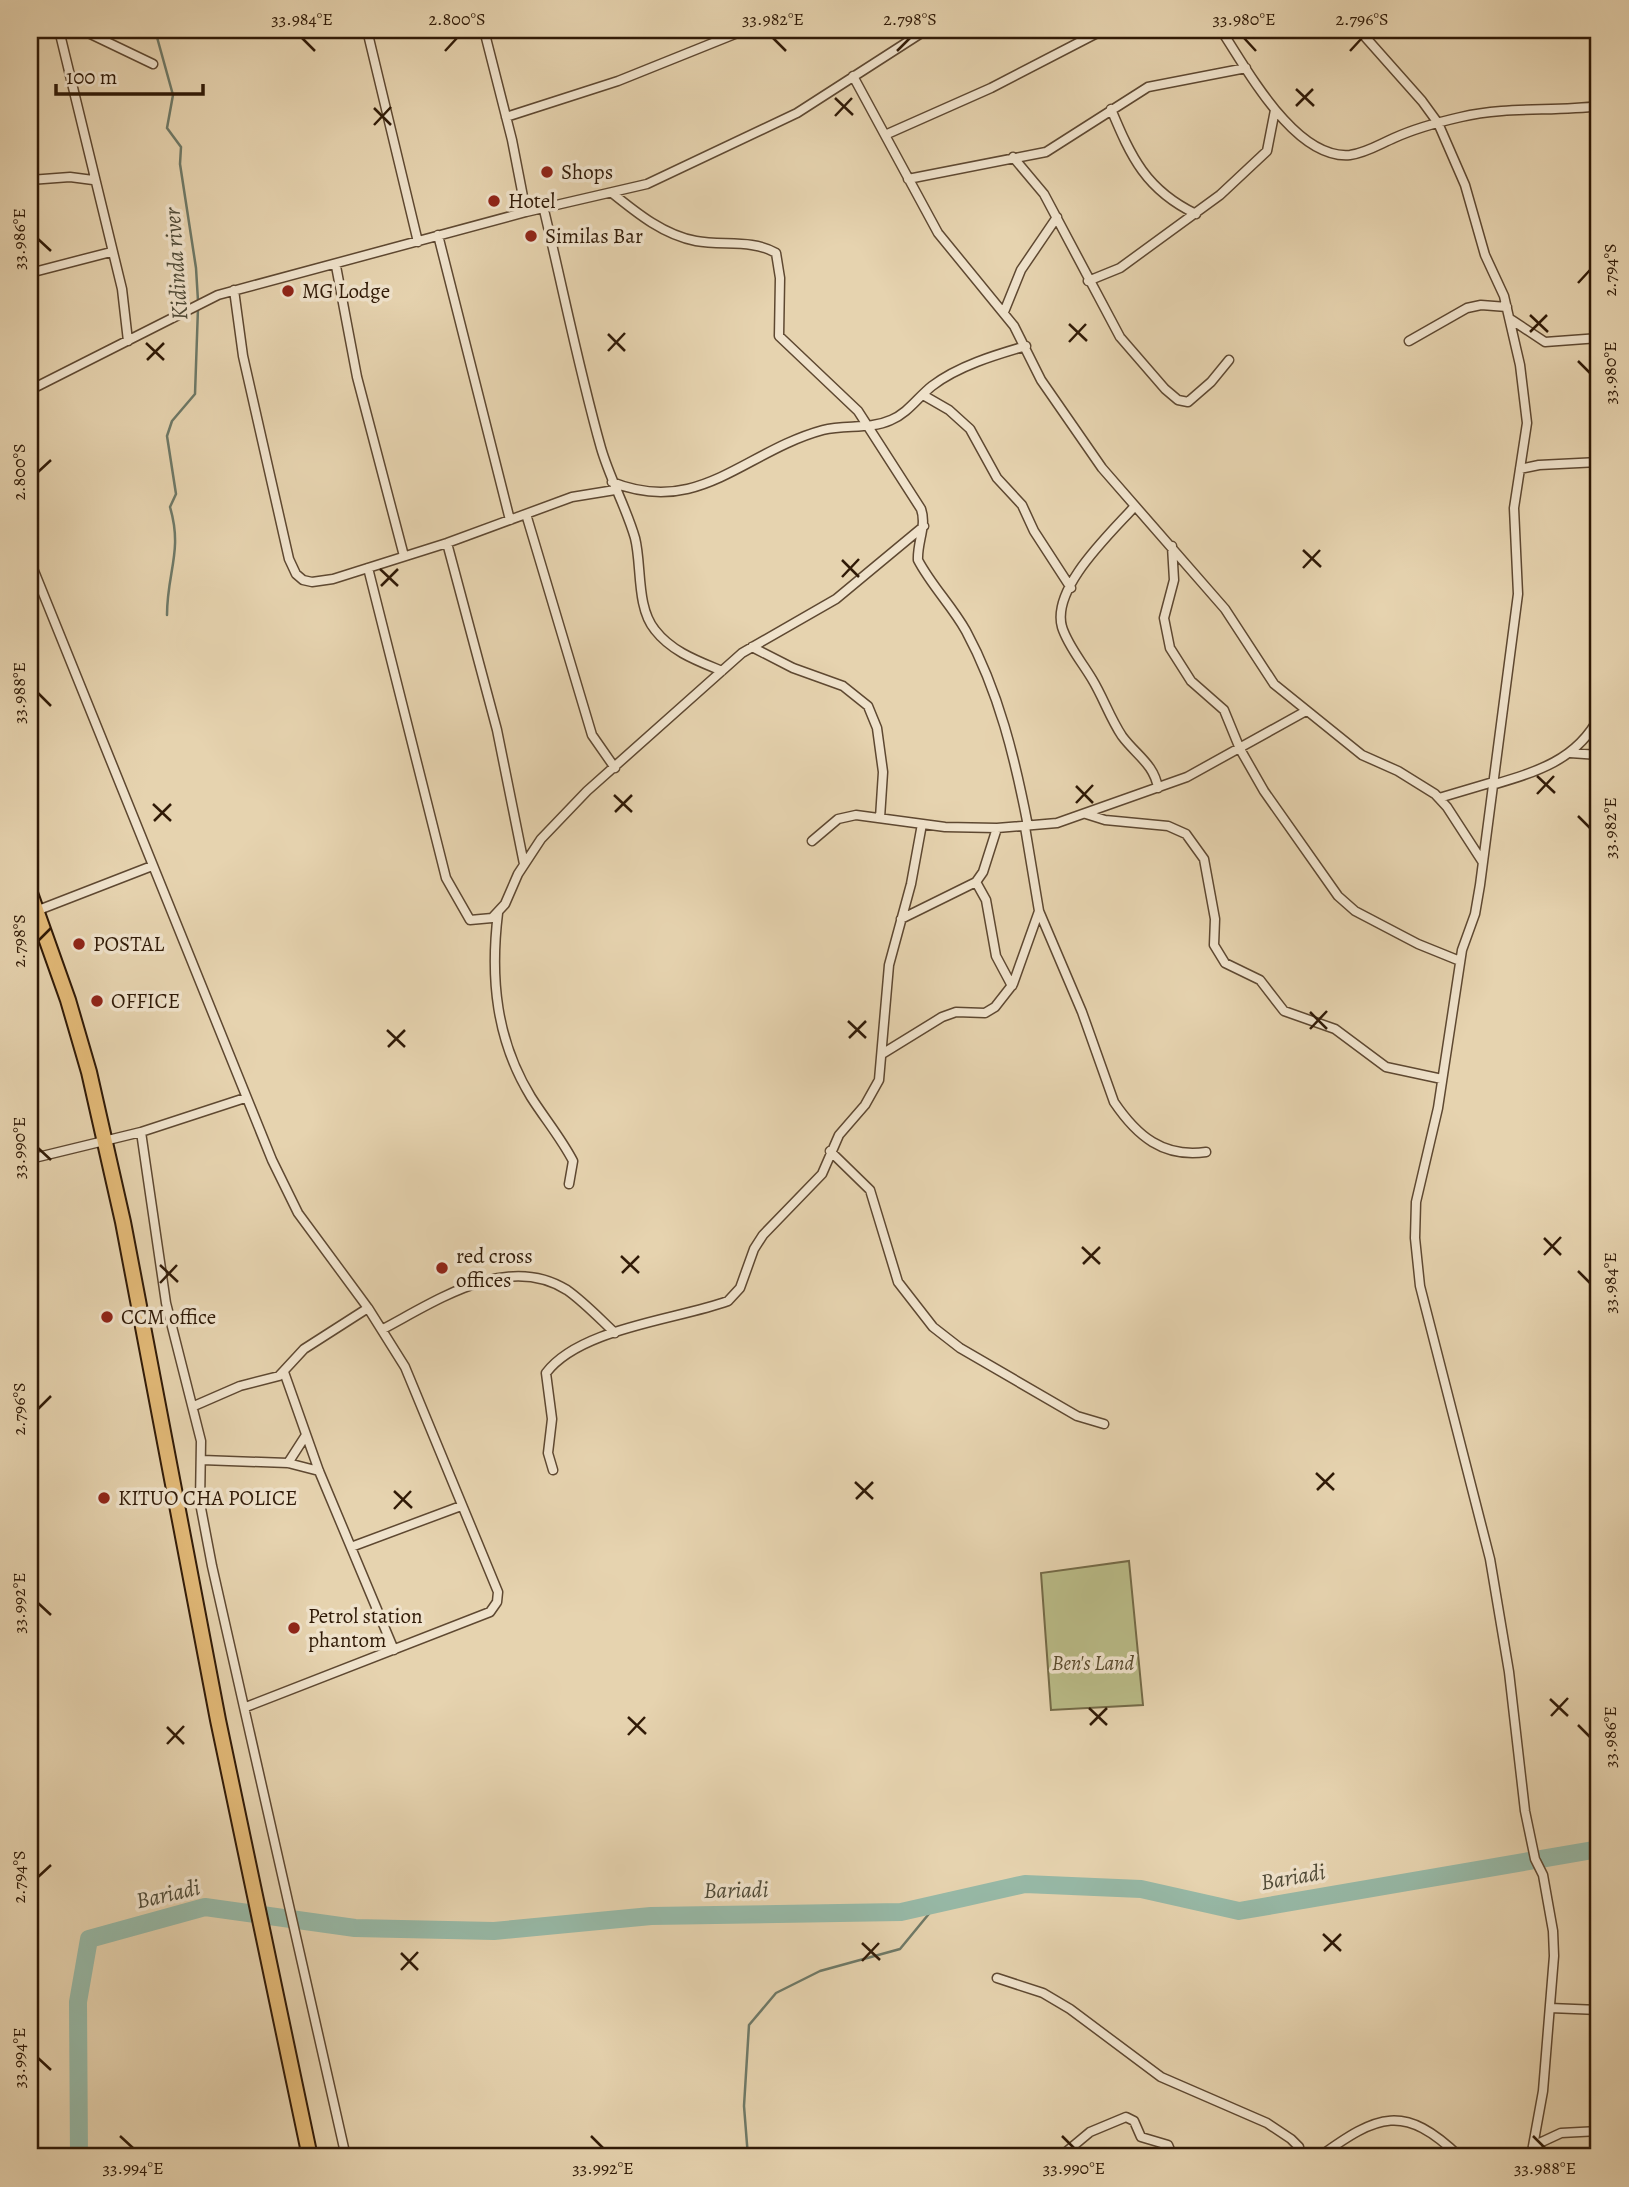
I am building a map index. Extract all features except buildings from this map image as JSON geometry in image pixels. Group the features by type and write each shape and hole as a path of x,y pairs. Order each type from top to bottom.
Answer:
{"highway":[{"path":"30,893 68,1000 123,1222 172,1487 310,2157"}],"street":[{"path":"60,30 93,180 122,289 128,341"},
{"path":"82,30 153,64"},
{"path":"367,30 418,242"},
{"path":"506,117 618,82 745,30"},
{"path":"30,390 218,295 336,266 526,212 648,184 797,113 926,30"},
{"path":"885,135 991,88 1103,30"},
{"path":"1221,30 1275,110 1309,143 1328,153 1360,152 1438,122 1512,108 1561,110 1599,106"},
{"path":"1359,30 1438,122 1465,185 1485,255 1512,320 1527,423 1514,508 1518,594 1515,634 1475,914 1460,961 1442,1079 1416,1202 1415,1238 1420,1286 1495,1585 1525,1811 1553,1931 1543,2091 1531,2157"},
{"path":"487,31 526,212"},
{"path":"908,179 1046,152 1148,87 1246,68"},
{"path":"853,76 943,240 1004,312 1026,346 1053,398 1102,468 1225,609 1274,684 1363,755 1398,771 1438,798 1482,861"},
{"path":"1111,109 1127,147 1155,188 1196,214"},
{"path":"1088,281 1120,268 1196,214 1267,151 1275,110"},
{"path":"1013,157 1044,194 1120,337 1178,400 1188,402 1198,395 1229,360"},
{"path":"30,180 69,177 93,180"},
{"path":"612,193 637,213 681,238 762,245 776,253 780,278 779,336 792,351 843,394 868,426 921,509 924,526 918,559 966,631 992,684 1010,742 1027,827 1039,911 1082,1012 1114,1102 1123,1115 1164,1150 1188,1155 1206,1152"},
{"path":"544,210 586,395 613,486 635,540 646,610 654,630 688,657 722,671"},
{"path":"1004,312 1021,270 1057,217"},
{"path":"438,235 510,520"},
{"path":"30,273 111,252"},
{"path":"336,266 357,377 404,556"},
{"path":"234,290 243,356 291,567 303,580 312,582 447,543 572,497 613,486 645,492 685,491 709,484 815,433 891,421 955,373 999,354 1026,346"},
{"path":"1409,341 1467,308 1482,305 1507,307"},
{"path":"1512,320 1545,342 1599,338"},
{"path":"923,395 960,419 980,443 992,471 1023,505 1034,531 1070,588"},
{"path":"1520,469 1539,465 1599,462"},
{"path":"1135,506 1092,553 1070,588 1060,613 1068,642 1100,692 1122,735 1151,766 1158,788"},
{"path":"526,514 592,735 615,768"},
{"path":"569,1184 573,1161 517,1071 500,1019 493,974 498,913 524,864 559,818 722,671 752,647 836,598 924,526"},
{"path":"447,543 498,730 524,864"},
{"path":"1172,547 1176,567 1164,618 1166,635 1191,681 1224,710 1240,749 1264,791 1338,895 1355,911 1460,961"},
{"path":"30,561 245,1098 298,1213 383,1329 405,1367 427,1414 461,1506 498,1592 497,1602 490,1612 246,1707"},
{"path":"368,568 446,878 470,920 487,920 498,913"},
{"path":"752,647 793,668 844,686 867,706 877,728 883,772 880,818"},
{"path":"812,841 838,819 856,815 922,824 997,828 1058,822 1158,788 1240,749 1306,711"},
{"path":"1438,798 1530,774 1570,753 1587,739 1599,717"},
{"path":"1570,753 1599,755"},
{"path":"1086,814 1105,820 1168,826 1186,834 1204,859 1215,919 1214,945 1225,963 1260,980 1284,1011 1335,1029 1385,1067 1442,1079"},
{"path":"554,1470 548,1453 552,1419 546,1373 566,1353 615,1333 707,1308 735,1295 763,1235 817,1180 830,1151 872,1095 879,1080 889,965 922,824"},
{"path":"901,919 976,882 997,828"},
{"path":"36,911 152,866"},
{"path":"976,882 986,900 996,956 1012,986"},
{"path":"882,1054 949,1014 985,1013 995,1007 1012,986 1039,911"},
{"path":"30,1159 141,1132 245,1098"},
{"path":"141,1132 166,1303 194,1406 202,1460 200,1503 277,1859 346,2157"},
{"path":"830,1151 870,1190 898,1282 933,1327 960,1348 1077,1416 1104,1424"},
{"path":"383,1329 460,1289 522,1275 537,1277 568,1291 615,1333"},
{"path":"194,1406 218,1394 284,1372 304,1349 368,1308"},
{"path":"284,1372 319,1471 394,1650"},
{"path":"288,1463 306,1435"},
{"path":"202,1460 288,1463 319,1471"},
{"path":"351,1547 461,1506"},
{"path":"997,1978 1043,1993 1070,2009 1161,2077 1267,2123 1291,2139 1299,2147 1301,2157"},
{"path":"1550,2008 1599,2010"},
{"path":"1060,2157 1090,2132 1126,2117 1134,2122 1141,2137 1168,2145 1173,2157"},
{"path":"1319,2157 1369,2126 1395,2118 1412,2122 1431,2132 1460,2157"},
{"path":"1532,2146 1561,2133 1599,2131"}],"green space":[{"name":"Ben's Land","path":"1129,1561 1143,1705 1051,1710 1041,1573"}],"waterway":[{"name":"Kidinda river","path":"155,30 173,95 167,128 181,147 180,164 196,268 198,301"},
{"name":"Kidinda river","path":"167,615 175,549 170,507 176,494 167,436 172,421 195,394 198,308"},
{"name":"Bariadi","path":"79,2157 78,2002 89,1939 205,1907 355,1928 494,1931 651,1916 901,1912 1025,1884 1141,1889 1239,1911 1599,1849"},
{"path":"748,2157 744,2106 749,2025 776,1993 820,1971 900,1949 937,1904"}],"place":[{"name":"Shops","path":"547,172"},
{"name":"Hotel","path":"494,201"},
{"name":"Similas Bar","path":"531,236"},
{"name":"MG Lodge","path":"288,291"},
{"name":"POSTAL","path":"79,944"},
{"name":"OFFICE","path":"97,1001"},
{"name":"red cross offices","path":"442,1268"},
{"name":"CCM office","path":"107,1317"},
{"name":"KITUO CHA POLICE","path":"104,1498"},
{"name":"Petrol station phantom","path":"294,1628"}]}
